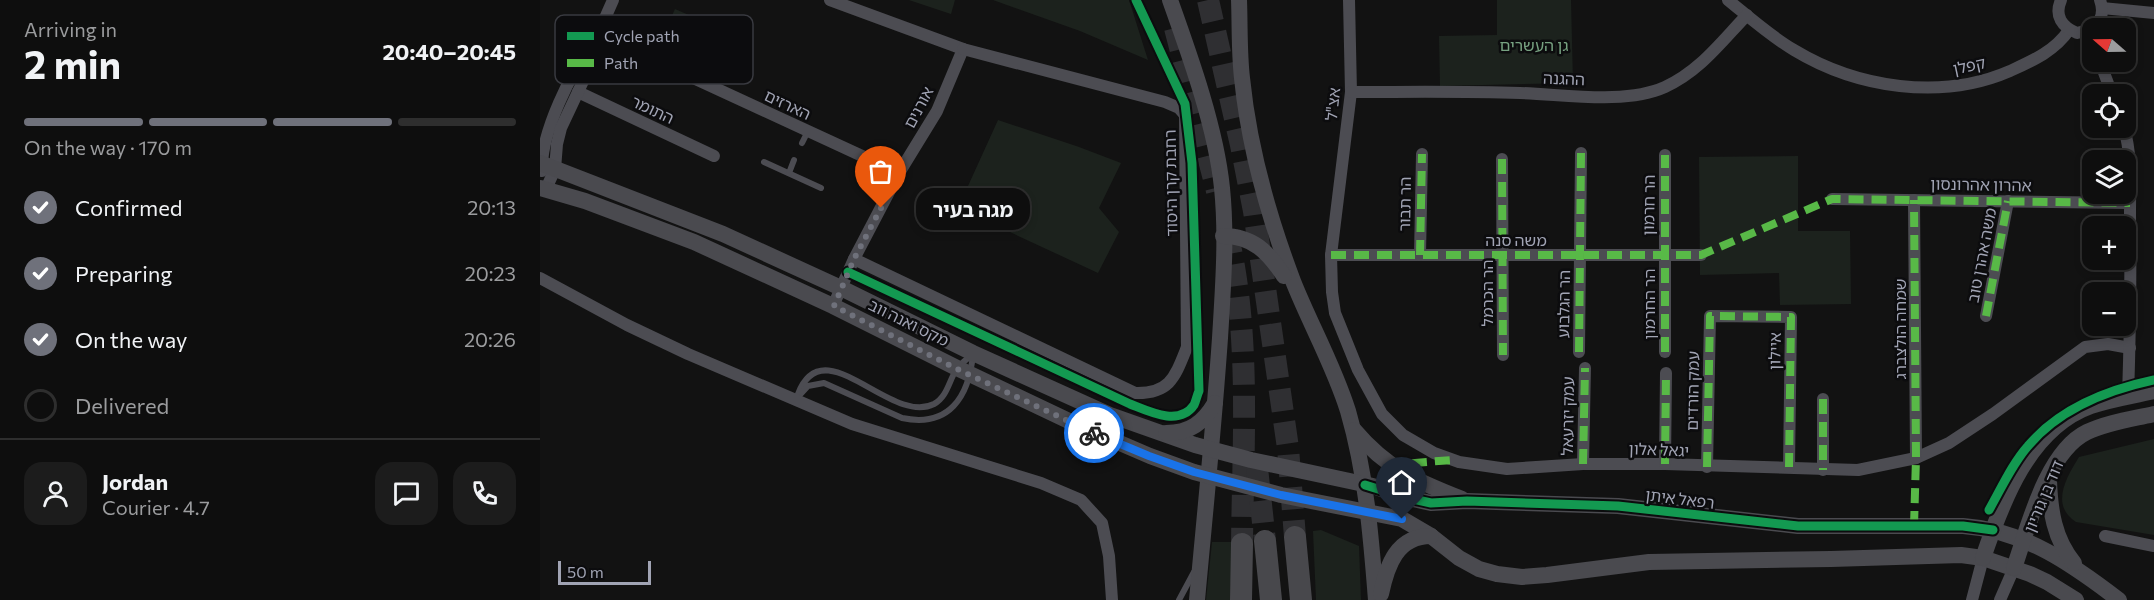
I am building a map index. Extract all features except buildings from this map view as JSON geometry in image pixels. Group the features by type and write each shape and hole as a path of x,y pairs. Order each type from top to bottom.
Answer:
{"highway":[{"path":"1294,537 1301,600"},
{"path":"1265,541 1271,600"},
{"path":"1241,600 1242,544"}],"main road":[{"path":"1170,0 1190,58 1216,155 1222,189 1223,289 1216,403 1197,600"},
{"path":"1239,0 1242,75 1255,156 1272,222 1303,306 1335,374 1353,430 1365,485 1378,600"},
{"name":"מקס ואנה ווב","path":"545,165 700,224 1090,406 1212,450"},
{"name":"מקס ואנה ווב","path":"543,189 585,201 694,242 834,306 964,372 1119,444 1208,476"},
{"path":"1223,236 1250,240 1263,249 1273,260 1303,306"},
{"name":"דוד בן גוריון","path":"1983,558 2004,500 2019,471 2051,432 2073,415 2091,406 2154,391"},
{"path":"1160,433 1175,433 1192,428 1208,415 1216,403"},
{"name":"דוד בן גוריון","path":"2014,568 2049,474 2059,456 2085,433 2102,426 2154,414"},
{"path":"1353,430 1389,465 1425,484 1467,501"},
{"name":"רפאל איתן","path":"1212,450 1365,485 1415,500 1441,503 1467,501 1618,506 1798,526 1962,526 1993,530 2056,554 2119,600"},
{"path":"2049,474 2050,500 2056,531 2065,550 2083,572"},
{"path":"1208,476 1329,506 1402,519 1479,569 1522,578 1649,562 1831,560 1961,555 1983,558 2014,568 2048,582 2076,600"},
{"path":"1329,506 1351,496 1365,485"},
{"path":"1378,600 1385,574 1397,551 1416,537 1431,536"}],"street":[{"path":"606,15 613,0"},
{"path":"830,0 963,49"},
{"name":"אצ\"ל","path":"1336,212 1351,92 1349,0"},
{"name":"קפלן","path":"1728,0 1778,40 1812,60 1861,79 1902,86 1942,87 1974,83 2003,74 2038,58 2060,42 2068,30"},
{"path":"2061,0 2058,12 2060,19 2068,30 2082,32"},
{"path":"2101,4 2154,13"},
{"name":"ההגנה","path":"1351,92 1608,96 1644,93 1666,86 1697,67 1718,48 1747,15"},
{"name":"אורנים","path":"834,306 854,259 899,173 937,111 963,49"},
{"name":"רחבת קרן היסוד","path":"854,259 1135,393 1149,393 1164,388 1178,369 1187,347 1185,115 1179,108 1165,102 963,49"},
{"path":"543,189 545,165 542,134 567,84"},
{"path":"545,165 581,84"},
{"name":"הארזים","path":"706,84 899,173"},
{"name":"התומר","path":"578,92 714,156"},
{"path":"542,134 558,137"},
{"name":"הר הגלבוע","path":"1579,352 1581,153"},
{"name":"הר תבור","path":"1420,255 1422,154"},
{"name":"הר חרמון","path":"1665,155 1665,255"},
{"name":"הר הכרמל","path":"1502,159 1503,355"},
{"name":"אהרון אהרונסון","path":"1832,199 2082,202"},
{"name":"שמחה הולצברג","path":"1914,200 1916,458"},
{"name":"משה אהרן טוב","path":"1986,316 2008,201"},
{"path":"2128,397 2130,204"},
{"name":"יגאל אלון","path":"1336,212 1331,255 1335,313 1373,401 1386,420 1416,444 1434,453 1469,464 1508,469 1583,464 1665,464 1858,470 1916,458 1949,443 2085,347 2108,344 2130,348"},
{"name":"משה סנה","path":"1331,255 1701,255"},
{"name":"הר החרמון","path":"1665,255 1665,352"},
{"path":"540,278 627,325 688,354 852,424 1041,483 1082,500 1101,523 1109,556 1112,600"},
{"name":"עמק הורדים","path":"1707,467 1710,315"},
{"name":"איילון","path":"1710,315 1791,317 1788,467"},
{"name":"עמק יזרעאל","path":"1583,464 1585,368"},
{"path":"1665,464 1666,373"},
{"path":"1822,399 1823,470"},
{"path":"2105,536 2154,546"},
{"path":"1972,600 1983,558"},
{"path":"2000,600 2014,568"}],"lane":[{"path":"802,143 808,131"},
{"path":"789,173 794,160"},
{"path":"764,162 821,188"},
{"path":"796,399 806,378 814,371 823,369 842,374 901,403 924,407 934,404 942,397 964,372 973,353"},
{"path":"796,399 807,386 824,383 902,418 916,421 930,420 942,416 960,398 964,372 973,353"},
{"path":"1179,600 1201,561"}],"green space":[{"path":"909,0 955,0 951,14"},
{"path":"993,0 1129,0 1148,60 1080,31"},
{"name":"גן העשרים","path":"1497,0 1571,0 1573,83 1440,86 1439,36 1497,35"},
{"path":"675,9 689,15 672,15"},
{"path":"998,120 1121,163 1099,208 1119,232 1098,273 958,208"},
{"path":"1798,156 1798,231 1850,231 1851,304 1780,305 1779,273 1700,275 1699,157"},
{"path":"2154,439 2154,535 2076,522 2068,515 2062,500 2063,491 2065,482 2079,457"},
{"path":"1321,530 1359,546 1361,600 1316,600 1313,531"},
{"path":"1212,542 1233,542 1230,600 1206,600"}],"tunnel":[{"path":"1208,0 1254,211 1288,448 1295,537"},
{"path":"1175,28 1217,191"},
{"path":"1227,232 1235,270 1243,348 1242,544"},
{"path":"1257,468 1265,541"}],"marked path":[{"path":"1579,352 1581,153"},
{"path":"1420,255 1422,154"},
{"path":"1665,155 1665,352"},
{"path":"1502,159 1503,355"},
{"path":"1331,255 1701,255 1832,199 2082,202"},
{"path":"1914,200 1916,458 1914,526"},
{"path":"1986,316 2008,201"},
{"path":"1707,467 1710,316 1791,317 1789,467"},
{"path":"1583,464 1585,368"},
{"path":"1665,464 1666,373"},
{"path":"1823,399 1823,470"},
{"path":"1389,465 1452,460"}],"cycle path":[{"path":"848,272 1130,404 1163,415 1172,416 1188,412 1194,405 1199,391 1192,163 1185,104 1136,0"},
{"path":"1989,510 2022,453 2055,421 2085,402 2119,389 2154,380"},
{"path":"1365,485 1431,503 1467,501 1618,506 1798,526 1963,526 1993,530"}],"way so far":[{"path":"881,208 854,259 834,306 957,369 1094,433"}],"place":[{"name":"מגה בעיר","path":"881,208"}],"route":[{"path":"1094,433 1194,472 1281,495 1402,519"}]}
